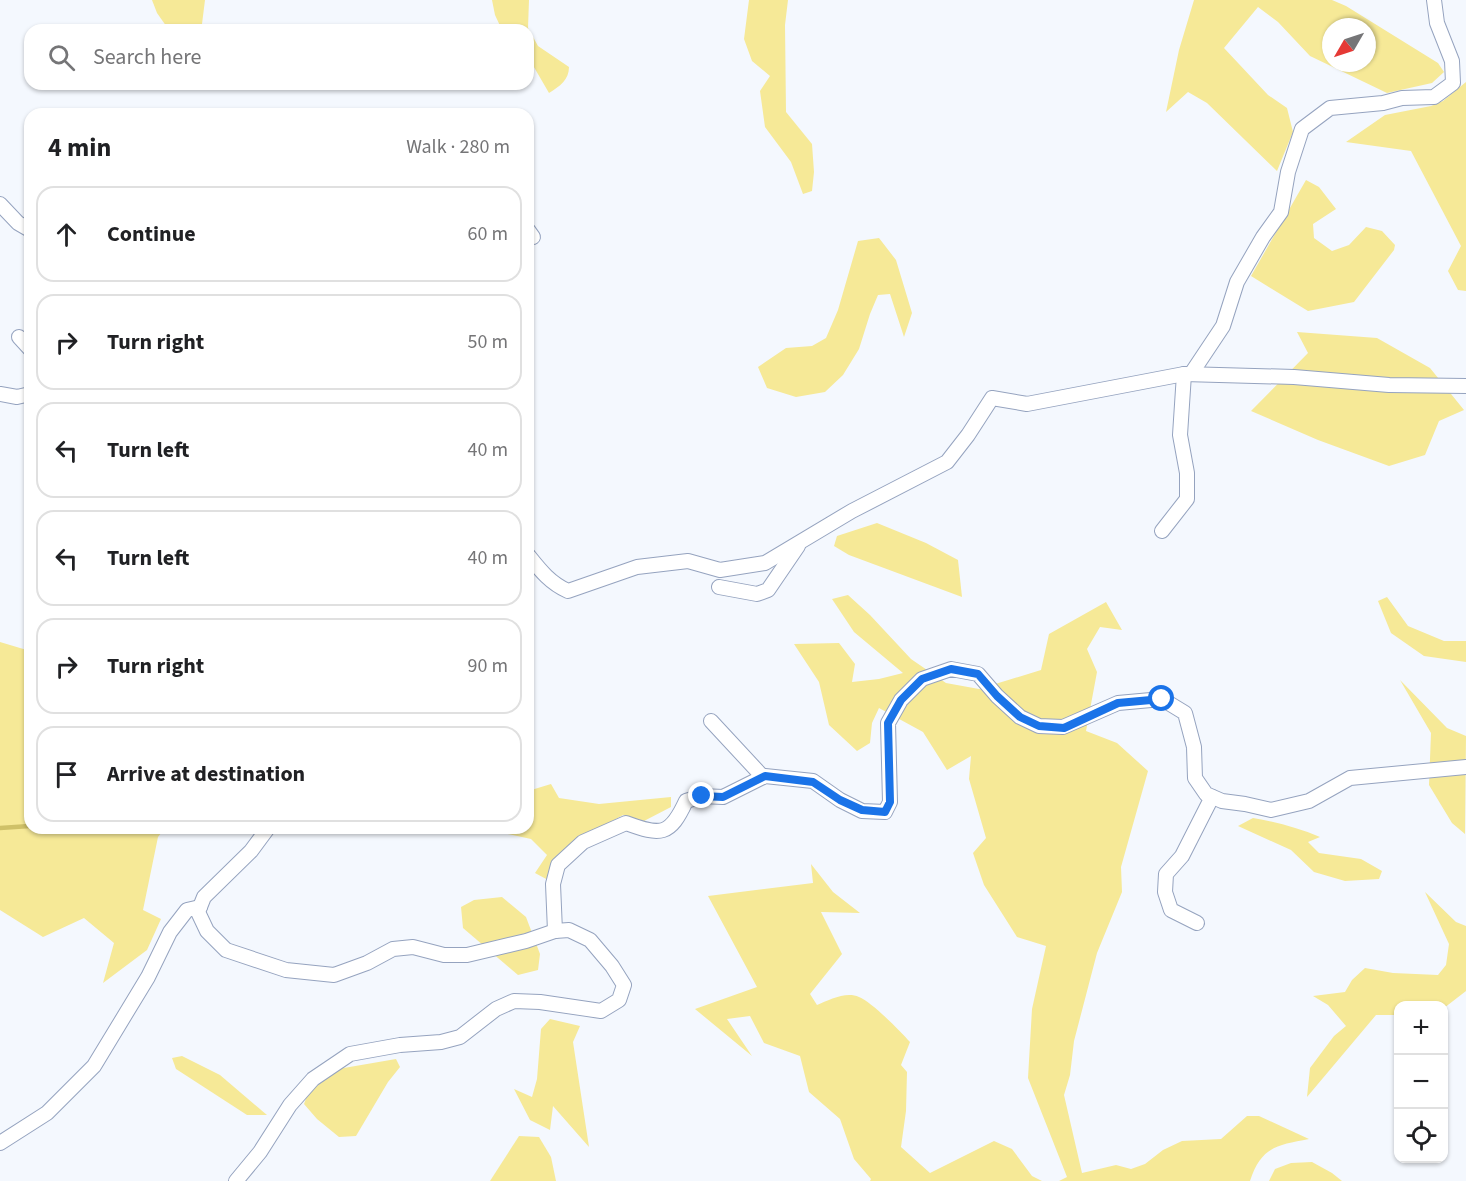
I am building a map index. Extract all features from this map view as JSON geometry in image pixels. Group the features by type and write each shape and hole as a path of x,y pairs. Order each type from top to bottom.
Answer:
{"street":[{"path":"1162,531 1187,499 1187,473 1180,435 1187,374 1223,326 1237,282 1263,237 1281,212 1288,172 1302,129 1330,108 1383,103 1402,98 1434,97 1453,83 1452,61 1437,23 1434,0"},
{"path":"0,204 18,224 24,225"},
{"path":"19,337 24,342"},
{"path":"534,562 556,586 568,591 637,567 688,561 720,570 765,563 852,511 947,462 992,398 1027,404 1187,374 1294,377 1389,385 1466,386"},
{"path":"0,394 17,397 24,395"},
{"path":"719,587 757,594 768,590 803,540"},
{"path":"555,931 553,884 558,865 583,842 626,823 648,831 664,831 677,821 686,801 702,796 723,797 763,777 813,782 840,800 862,810 885,812 890,802 888,723 901,700 922,679 951,669 978,674 1020,717 1039,726 1064,728 1118,703 1162,699 1185,713 1194,747 1195,778 1206,794 1222,801 1271,810 1309,801 1350,778 1466,767"},
{"path":"711,721 763,777"},
{"path":"1197,923 1171,910 1165,892 1166,874 1182,856 1212,797"},
{"path":"236,1181 260,1152 290,1105 313,1079 350,1054 400,1045 441,1042 460,1037 496,1009 514,1001 540,1002 601,1011 619,1000 624,985 612,966 590,940 569,930 555,931 526,941 467,955 444,955 413,947 393,950 368,963 334,975 286,970 226,950 207,931 198,912 204,897 251,850 263,834"},
{"path":"0,1143 47,1113 94,1066 148,977 170,932 187,910 200,907"}],"shaded area":[{"path":"152,0 205,0 202,24 165,24"},
{"path":"492,0 529,0 528,24 499,24"},
{"path":"749,0 788,0 785,25 786,112 812,144 814,172 812,191 803,194 791,162 765,127 760,91 770,76 752,61 744,39"},
{"path":"1194,0 1332,0 1365,18 1322,18 1322,62 1310,56 1278,22 1258,7 1224,48 1268,95 1287,108 1293,132 1277,171 1207,103 1188,92 1166,112 1179,50"},
{"path":"1376,25 1438,63 1444,72 1432,83 1387,93 1343,72 1376,72"},
{"path":"534,39 538,46 569,67 566,79 549,93 534,67"},
{"path":"1466,82 1466,291 1458,290 1448,271 1461,246 1411,151 1346,142 1385,115 1431,106 1443,101"},
{"path":"1306,180 1319,187 1336,209 1313,224 1314,238 1332,251 1349,245 1366,227 1382,231 1395,245 1394,250 1354,302 1308,311 1251,276"},
{"path":"879,238 896,260 912,313 904,337 890,294 878,295 859,349 843,375 825,392 796,397 767,388 758,367 786,348 812,346 826,338 838,310 858,241"},
{"path":"1297,332 1377,338 1430,368 1464,410 1439,421 1425,455 1389,466 1318,440 1251,411 1308,353"},
{"path":"877,523 926,543 958,560 962,597 849,555 834,546 837,536"},
{"path":"848,595 911,659 946,683 979,689 1041,670 1049,634 1106,602 1122,630 1100,627 1087,649 1097,672 1086,731 1117,743 1148,771 1121,867 1122,892 1097,953 1074,1041 1070,1075 1064,1095 1082,1173 1116,1165 1131,1169 1145,1164 1163,1150 1182,1141 1221,1139 1247,1116 1259,1116 1309,1139 1279,1146 1265,1154 1254,1170 1250,1181 1059,1181 1067,1177 1028,1078 1032,1009 1046,946 1017,937 984,885 973,853 986,838 969,779 971,756 947,770 923,732 879,708 872,723 870,743 857,751 829,725 819,682 794,644 839,643 855,664 852,682 903,673 854,632 832,599"},
{"path":"1387,597 1408,626 1444,641 1466,641 1466,662 1424,656 1391,633 1378,601"},
{"path":"0,642 24,649 24,834 160,834 143,910 161,919 147,950 103,983 114,943 84,918 43,937 0,910"},
{"path":"1400,680 1447,728 1466,736 1465,834 1452,823 1429,785 1431,733"},
{"path":"551,784 559,798 599,804 671,797 671,807 644,821 623,815 578,840 548,880 535,873 547,855 531,839 508,834 534,834 534,789"},
{"path":"1253,818 1320,837 1308,842 1319,853 1361,859 1382,871 1379,879 1345,881 1314,872 1291,850 1238,826"},
{"path":"811,864 833,892 860,913 821,912 842,954 810,994 817,1005 843,996 859,997 893,1024 910,1042 901,1065 907,1072 906,1111 901,1147 930,1173 994,1141 1012,1149 1032,1176 1042,1181 870,1181 871,1179 854,1159 840,1119 809,1092 800,1056 764,1043 750,1016 727,1019 752,1056 695,1009 757,987 708,896 813,883"},
{"path":"1425,892 1456,922 1466,926 1466,991 1448,1005 1448,1001 1394,1001 1394,1015 1376,1015 1307,1097 1310,1068 1334,1036 1346,1026 1328,1005 1313,996 1345,992 1352,980 1365,968 1393,973 1438,975 1446,965 1449,944"},
{"path":"502,897 526,917 540,954 538,970 518,975 463,928 461,907 474,900"},
{"path":"550,1019 580,1026 573,1042 589,1147 553,1106 550,1130 530,1120 514,1089 532,1097 537,1079 541,1029"},
{"path":"182,1056 220,1075 267,1115 247,1115 176,1069 172,1058"},
{"path":"396,1059 400,1067 388,1082 356,1136 339,1137 317,1119 304,1104 308,1093 338,1069"},
{"path":"519,1136 539,1137 551,1157 556,1181 490,1181"},
{"path":"1312,1162 1342,1181 1269,1181 1275,1169 1291,1163"}],"waterway":[{"path":"0,828 24,826"}],"route":[{"path":"702,796 723,797 765,776 813,782 840,800 862,810 885,812 890,802 888,723 901,700 922,679 951,669 978,674 1020,717 1039,726 1064,728 1118,703 1162,699"}]}
